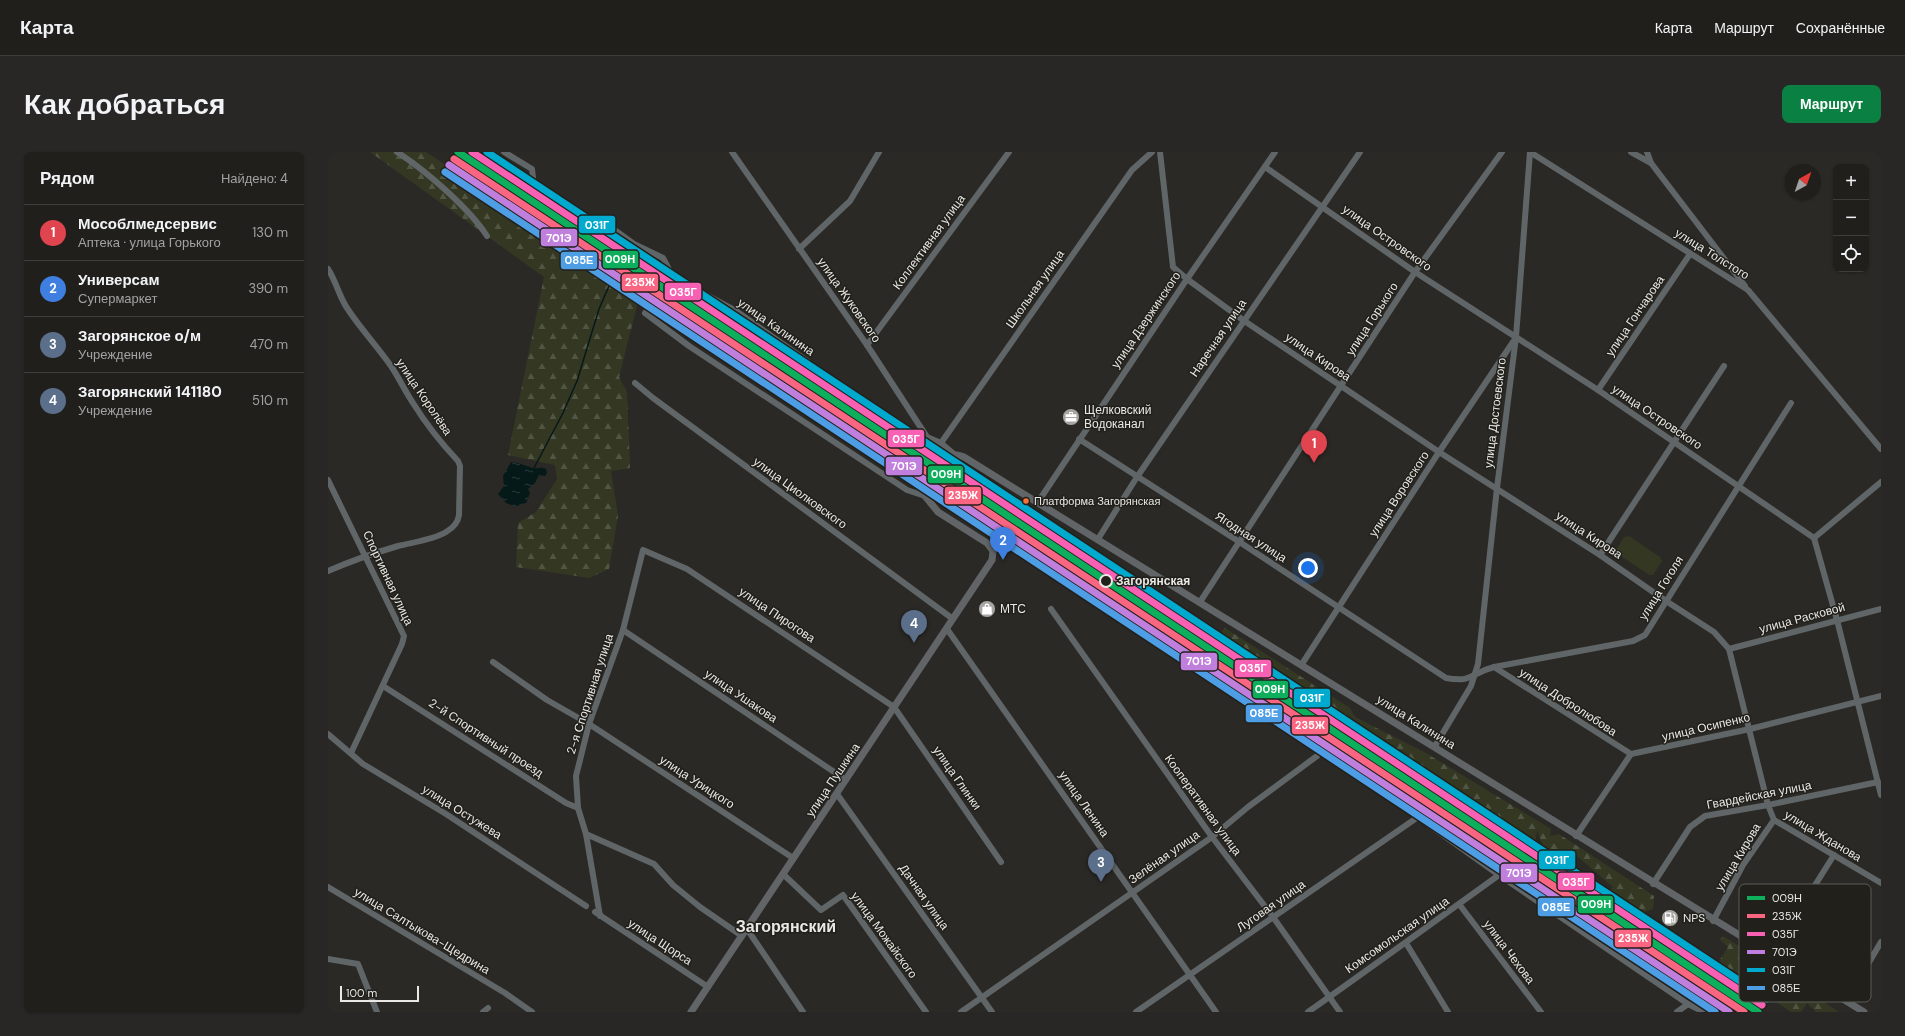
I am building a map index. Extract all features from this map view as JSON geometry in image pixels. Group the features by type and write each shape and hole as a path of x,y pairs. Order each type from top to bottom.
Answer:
{"main road":[{"path":"925,496 926,480 934,468 946,456 954,454"},
{"name":"улица Калинина","path":"954,454 964,457 1302,664 1653,884 1739,936"},
{"name":"улица Пушкина","path":"691,1012 992,560 993,551 990,547 938,512 925,496"},
{"name":"улица Калинина","path":"1848,1002 1864,1012"}],"street":[{"path":"397,152 417,164 441,186 480,226 487,236"},
{"path":"504,152 532,169 534,186 548,194 555,203"},
{"name":"улица Жуковского","path":"732,152 867,345 928,437"},
{"path":"800,249 850,201 879,152"},
{"name":"Коллективная улица","path":"867,345 1009,152"},
{"name":"Школьная улица","path":"942,443 1132,170 1152,152"},
{"name":"улица Кирова","path":"1160,152 1173,267 1243,320 1439,452 1600,554 1666,601 1714,632 1729,649 1768,806 1774,820 1743,866 1714,921"},
{"name":"улица Дзержинского","path":"1038,502 1187,279 1275,152"},
{"name":"Наречная улица","path":"1098,539 1137,476 1321,206 1360,152"},
{"name":"улица Горького","path":"1200,602 1238,541 1415,272 1502,152"},
{"name":"улица Толстого","path":"1530,152 1748,290 1881,449"},
{"name":"улица Достоевского","path":"1434,746 1468,691 1475,677 1478,664 1497,488 1516,337 1530,152"},
{"path":"1631,152 1651,163"},
{"path":"1647,152 1651,163 1748,290"},
{"name":"улица Островского","path":"1265,167 1415,272 1598,390 1814,538"},
{"name":"улица Калинина","path":"616,231 634,244 663,258 673,277 736,311 807,361 832,387 866,410 902,428 928,437"},
{"name":"улица Гончарова","path":"1598,390 1690,254"},
{"name":"улица Королёва","path":"328,269 334,278 346,307 359,326 392,367 413,404 433,432 458,461 460,466 459,515 458,521 453,527 446,532 366,555 328,570"},
{"path":"645,313 689,346 907,490 925,496"},
{"name":"улица Воровского","path":"1302,664 1439,452 1516,337"},
{"path":"1600,554 1724,366"},
{"name":"улица Циолковского","path":"635,383 652,398 953,619"},
{"name":"улица Гоголя","path":"1475,677 1482,670 1494,667 1633,641 1645,635 1791,403"},
{"path":"928,437 942,443 954,454"},
{"name":"Ягодная улица","path":"1079,439 1238,541 1446,678 1458,680 1475,677"},
{"name":"Спортивная улица","path":"328,480 366,555 404,636 402,644 383,686 351,753"},
{"path":"1881,482 1814,538 1837,620 1881,795"},
{"name":"2-я Спортивная улица","path":"597,914 586,834 578,808 576,776 589,724 623,630 642,550"},
{"name":"улица Пирогова","path":"642,550 687,569 894,707"},
{"name":"Кооперативная улица","path":"1051,609 1212,837 1273,917 1340,1012"},
{"name":"улица Расковой","path":"1729,649 1881,609"},
{"name":"улица Ленина","path":"947,629 1216,1012"},
{"name":"улица Ушакова","path":"623,630 846,780"},
{"name":"улица Урицкого","path":"493,662 547,700 589,724 793,858"},
{"name":"улица Добролюбова","path":"1494,667 1631,754"},
{"name":"2-й Спортивный проезд","path":"383,686 566,803 578,808"},
{"name":"улица Осипенко","path":"1631,754 1750,729 1881,696"},
{"name":"улица Глинки","path":"894,707 1001,862"},
{"name":"улица Остужева","path":"328,734 363,764 446,814 586,906"},
{"path":"1576,836 1631,754"},
{"name":"Зелёная улица","path":"961,1012 1212,837 1317,756"},
{"name":"Гвардейская улица","path":"1653,884 1690,826 1705,816 1768,806 1878,782"},
{"name":"Дачная улица","path":"837,794 992,1012"},
{"name":"Луговая улица","path":"1136,1012 1418,817 1499,875"},
{"name":"улица Жданова","path":"1774,820 1881,883"},
{"path":"586,834 654,864 673,885 700,907 742,936"},
{"path":"1816,884 1834,856"},
{"name":"улица Можайского","path":"783,874 821,910 842,894 926,1012"},
{"path":"1499,875 1688,1004 1704,1012"},
{"name":"Комсомольская улица","path":"1308,1012 1499,875"},
{"name":"улица Салтыкова-Щедрина","path":"328,888 505,993 532,1012"},
{"name":"улица Чехова","path":"1458,904 1541,1012"},
{"name":"улица Щорса","path":"597,914 708,987"},
{"path":"746,929 803,1012"},
{"path":"1871,959 1881,942"},
{"path":"1406,943 1448,1012"},
{"path":"328,959 358,964 377,1012"},
{"path":"1677,1012 1688,1004"}],"green space":[{"path":"370,152 426,152 640,294 619,377 627,392 630,468 611,471 618,516 609,569 589,578 516,567 518,523 536,512 557,479 555,465 508,455 544,277"},
{"path":"1629,536 1660,557 1662,561 1653,575 1649,575 1618,554 1616,550 1624,537"},
{"path":"1225,628 1350,708 1355,717 1426,753 1551,829 1550,836 1559,834 1654,896 1653,909 1640,913 1609,893 1613,887 1571,851 1552,855 1545,852 1537,830 1535,850 1489,823 1489,816 1360,739 1356,731 1341,726 1258,672 1261,668 1251,667 1208,638 1216,637"},
{"path":"1723,936 1739,946 1739,976 1726,969 1718,976 1696,957 1718,963 1728,947 1720,940"},
{"path":"1777,1002 1824,1002 1839,1012 1816,1012 1807,1003 1801,1012 1791,1012"}],"water":[{"path":"511,462 533,468 544,468 546,469 547,473 545,476 539,475 535,483 528,489 530,493 526,503 520,504 517,507 506,503 498,494 504,486 503,476"}],"waterway":[{"path":"534,468 563,413 577,381 599,309 615,272"}],"transit line":[{"name":"009Н","path":"458,152 1739,999"},
{"name":"035Г","path":"472,152 1739,990"},
{"name":"031Г","path":"487,152 1739,980"},
{"name":"235Ж","path":"454,159 1744,1012"},
{"name":"701Э","path":"449,165 1729,1012"},
{"name":"085Е","path":"445,172 1715,1012"},
{"name":"009Н","path":"1743,1002 1758,1012"},
{"name":"035Г","path":"1757,1002 1762,1005"}],"place":[{"name":"Щелковский Водоканал","path":"1071,417"},
{"name":"Мособлмедсервис","path":"1314,463"},
{"name":"Платформа Загорянская","path":"1026,501"},
{"name":"Универсам","path":"1003,560"},
{"name":"Загорянская","path":"1106,581"},
{"name":"МТС","path":"987,609"},
{"name":"Загорянский 141180","path":"914,643"},
{"name":"Загорянское о/м","path":"1101,882"},
{"name":"NPS","path":"1670,918"}],"district":[{"name":"Загорянский","path":"786,926"}]}
